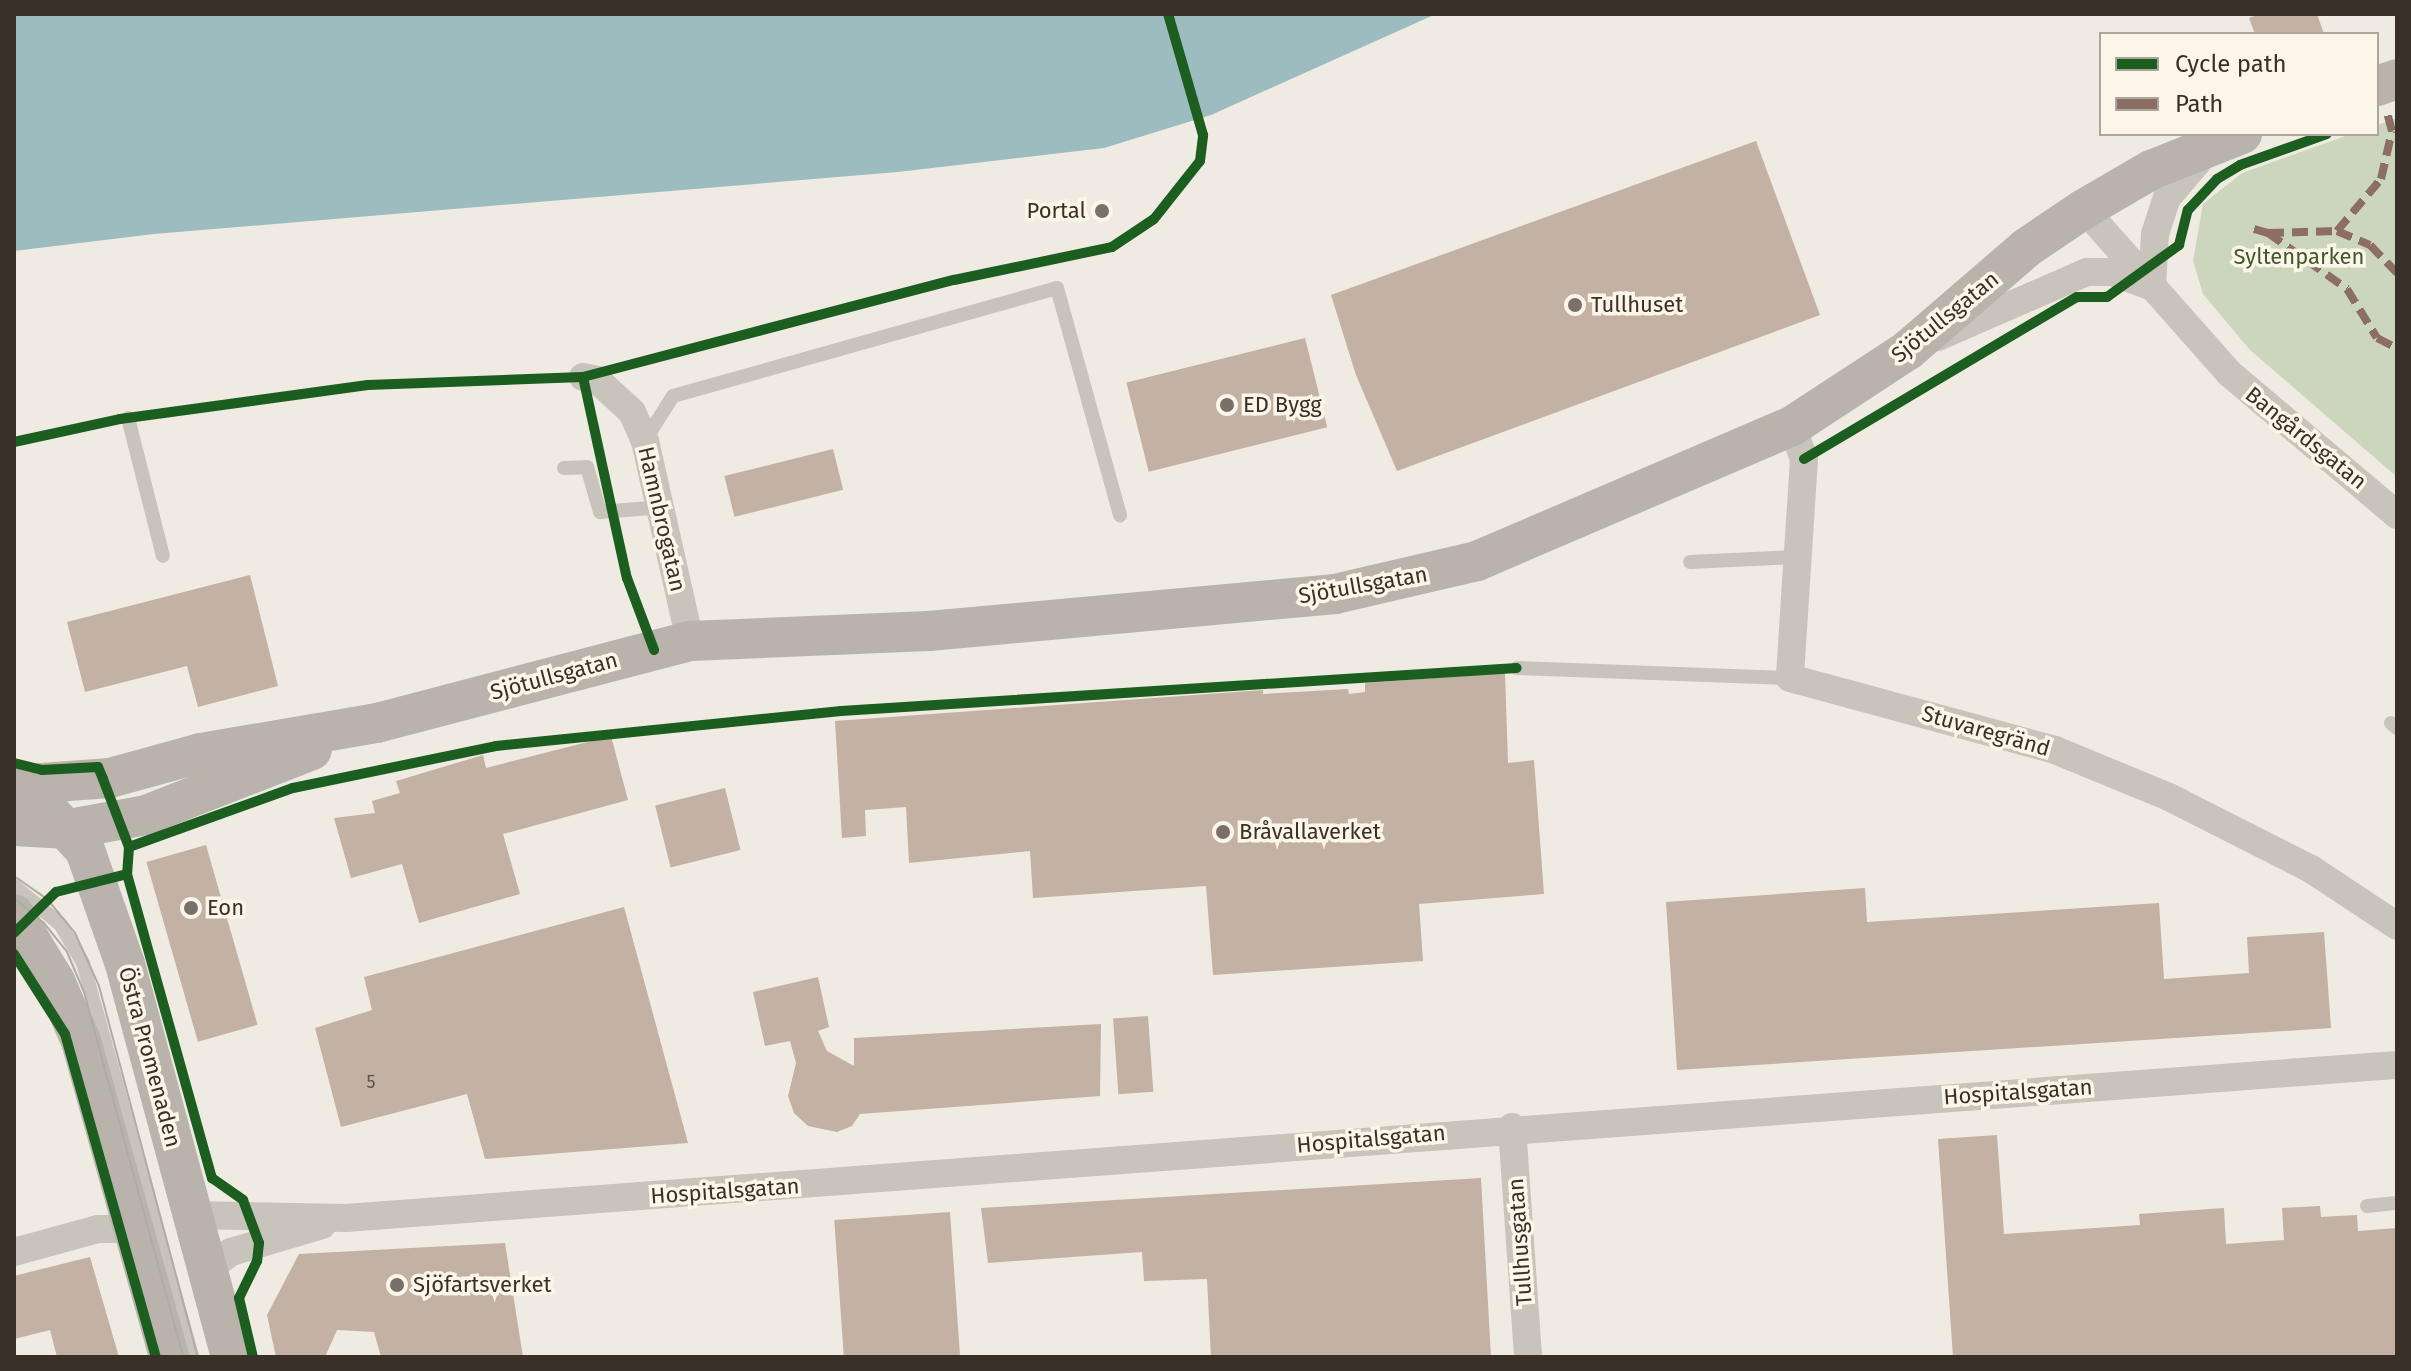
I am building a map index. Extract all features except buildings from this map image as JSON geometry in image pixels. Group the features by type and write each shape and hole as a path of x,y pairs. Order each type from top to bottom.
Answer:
{"main road":[{"name":"Sjötullsgatan","path":"14,788 103,779 201,753 377,723 690,641 929,631 1387,585 1477,561 1792,426 1908,350 2026,248 2084,209 2151,170 2227,139"},
{"name":"Sjötullsgatan","path":"14,826 69,829 146,815 377,723"},
{"name":"Östra Promenaden","path":"14,788 69,829 85,850 121,952 231,1357"},
{"path":"14,914 55,981 81,1041 169,1357"}],"street":[{"path":"2152,287 2155,234 2167,198 2227,139"},
{"name":"Bangårdsgatan","path":"2084,209 2152,287 2271,412 2397,515"},
{"name":"Bangårdsgatan","path":"1908,350 2087,272 2112,272 2152,287"},
{"name":"Hamnbrogatan","path":"583,377 597,380 632,412 645,441 664,507 690,641"},
{"path":"1790,678 1804,459 1792,426"},
{"name":"Stuvaregränd","path":"1790,678 2055,750 2155,791 2311,869 2397,926"},
{"name":"Hospitalsgatan","path":"193,1215 346,1218 1512,1127 2397,1065"},
{"name":"Tullhusgatan","path":"1512,1127 1528,1357"},
{"name":"Hospitalsgatan","path":"207,1270 231,1252 346,1218"},
{"path":"14,1252 98,1229 135,1229"}],"lane":[{"path":"645,441 673,396 1057,288 1120,515"},
{"path":"128,418 163,556"},
{"path":"564,468 587,467 600,512 664,507"},
{"path":"1690,562 1798,557"},
{"path":"1517,668 1790,678"},
{"name":"Östra Promenaden","path":"14,886 60,924 83,963 192,1357"},
{"path":"2367,1206 2397,1203"}],"green space":[{"name":"Syltenparken","path":"2397,118 2397,477 2250,350 2203,294 2193,261 2203,204 2242,173 2345,136 2379,136 2379,124"}],"water":[{"path":"14,14 1436,14 1211,115 1104,148 898,172 154,234 14,251"}],"tram line":[{"path":"14,876 47,899 75,933 99,986 198,1357"},
{"path":"14,898 43,922 67,952 84,992 183,1357"}],"marked path":[{"path":"2268,233 2337,231 2381,179 2392,131 2387,112"},
{"path":"2254,229 2268,233 2347,289 2377,338 2397,348"},
{"path":"2337,231 2370,245 2397,273"}],"cycle path":[{"path":"14,442 120,419 368,385 583,377 954,280 1112,247 1154,219 1200,161 1203,135 1168,14"},
{"path":"1804,459 2077,297 2107,297 2179,245 2188,210 2217,179 2240,165 2321,136"},
{"path":"583,377 627,578 654,650"},
{"path":"129,847 293,788 496,746 841,711 1517,668"},
{"path":"14,763 42,770 98,767 103,779 129,847 127,874 212,1178 243,1200 259,1243 257,1261 239,1298 253,1357"},
{"path":"14,933 56,892 127,874"},
{"path":"14,954 65,1034 156,1357"}],"place":[{"name":"Portal","path":"1102,211"},
{"name":"Tullhuset","path":"1575,305"},
{"name":"ED Bygg","path":"1227,405"},
{"name":"Bråvallaverket","path":"1223,832"},
{"name":"Eon","path":"191,908"},
{"name":"Sjöfartsverket","path":"397,1285"}]}
